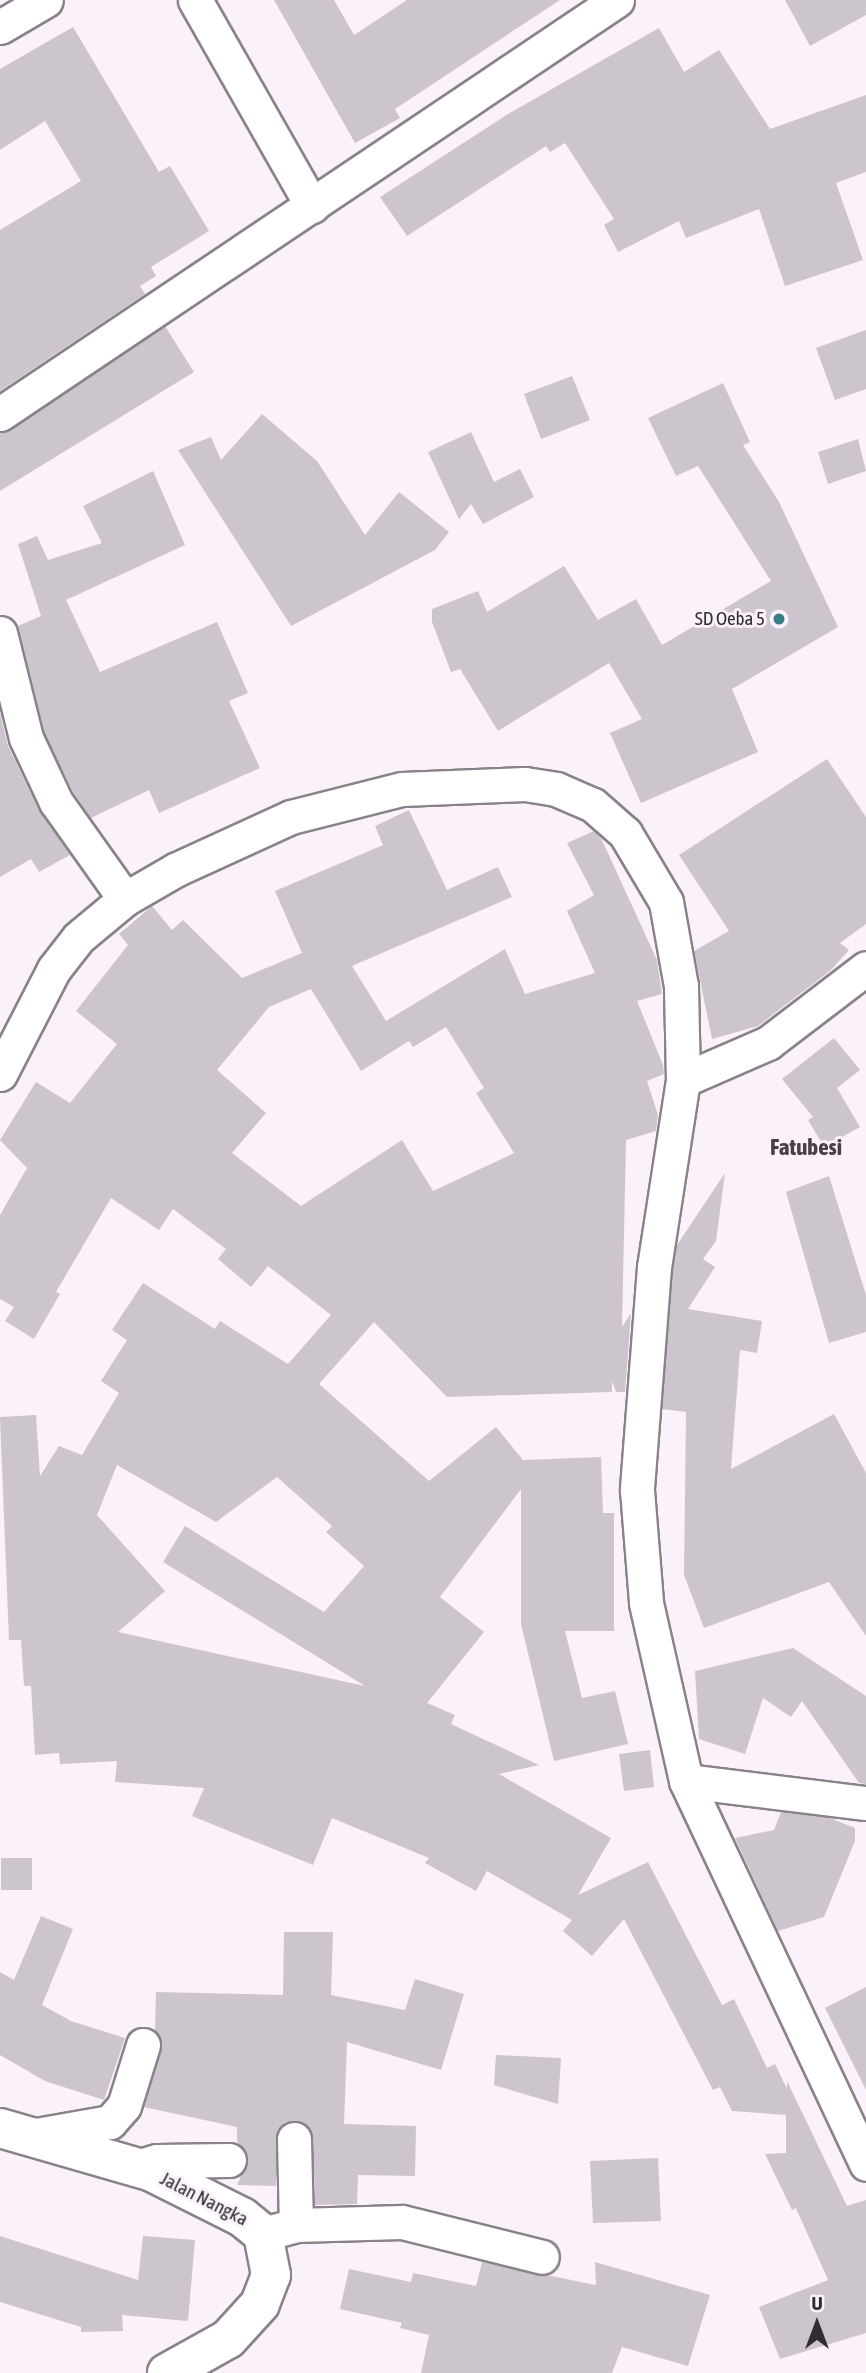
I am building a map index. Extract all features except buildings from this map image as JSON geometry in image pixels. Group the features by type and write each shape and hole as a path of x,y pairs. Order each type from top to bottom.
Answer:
{"street":[{"path":"0,27 46,0"},
{"path":"195,0 312,206"},
{"path":"0,414 617,0"},
{"path":"0,633 26,738 56,802 125,899"},
{"path":"0,1074 54,969 78,938 125,899 176,870 292,817 402,789 525,784 556,789 593,805 625,833 666,902 681,986 683,1080 654,1266 637,1490 646,1603 686,1781 866,2164"},
{"path":"683,1080 768,1043 866,968"},
{"path":"686,1781 866,1803"},
{"path":"18,2131 110,2122 124,2106 143,2045"},
{"name":"Jalan Nangka","path":"18,2131 136,2167 243,2217 280,2230 271,2274 260,2304 228,2339 168,2373"},
{"path":"294,2139 280,2230 402,2222 542,2257"},
{"path":"136,2167 158,2161 229,2160"}],"place":[{"name":"SD Oeba 5","path":"779,619"}],"district":[{"name":"Fatubesi","path":"806,1147"}]}
